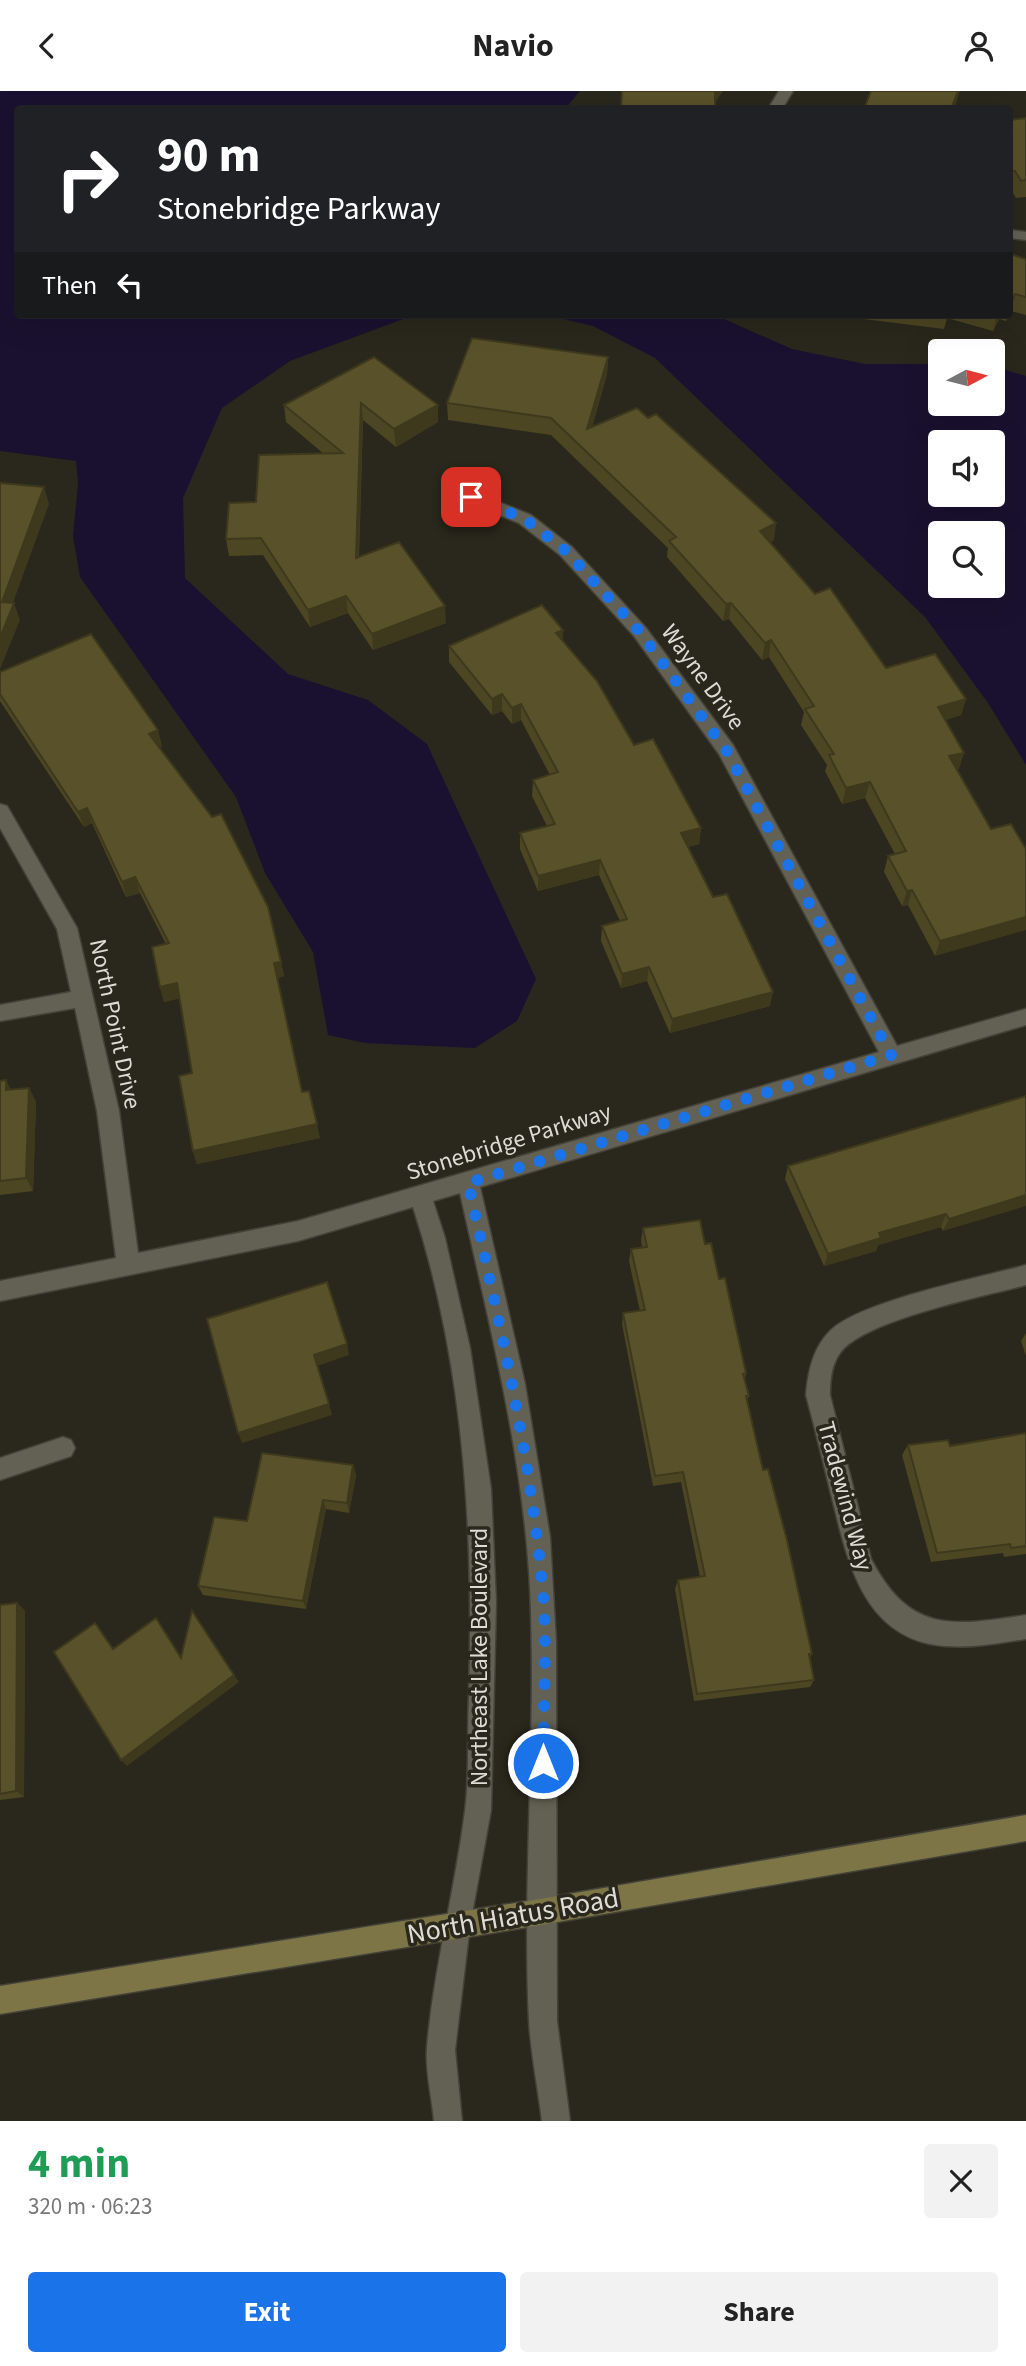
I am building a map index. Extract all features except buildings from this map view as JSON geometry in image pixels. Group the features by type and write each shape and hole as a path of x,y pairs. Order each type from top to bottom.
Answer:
{"street":[{"name":"Wayne Drive","path":"471,497 525,519 566,551 640,632 726,750 891,1055"},
{"name":"North Point Drive","path":"0,811 67,928 108,1111 128,1265"},
{"path":"0,1013 82,998"},
{"name":"Stonebridge Parkway","path":"0,1291 298,1231 1026,1017"},
{"path":"468,1183 502,1330 530,1476 542,1587 544,1828 540,1912 543,2025 556,2121"},
{"name":"Northeast Lake Boulevard","path":"420,1196 434,1238 459,1349 479,1489 484,1602 478,1810 457,1925 441,2050 448,2121"},
{"name":"Tradewind Way","path":"1026,1275 873,1317 852,1327 837,1339 824,1356 819,1374 818,1395 860,1562 869,1585 906,1623 934,1633 958,1636 1026,1627"},
{"path":"0,1469 63,1448"},
{"name":"North Hiatus Road","path":"0,2000 540,1912 1026,1828"}],"shaded area":[{"path":"0,91 580,91 568,105 14,105 14,319 403,319 290,361 222,408 183,498 185,578 288,674 368,700 427,744 536,979 517,1021 475,1048 365,1043 328,1035 313,952 265,873 236,797 80,577 73,536 78,483 76,461 0,451"},
{"path":"564,319 724,319 792,349 865,364 928,364 928,417 1004,417 1005,370 1026,376 1026,765 988,703 925,617 655,358 593,326"}],"route":[{"path":"471,497 525,519 566,551 640,632 726,750 816,911 891,1055 468,1183 502,1330 530,1476 542,1587 543,1763"}]}
